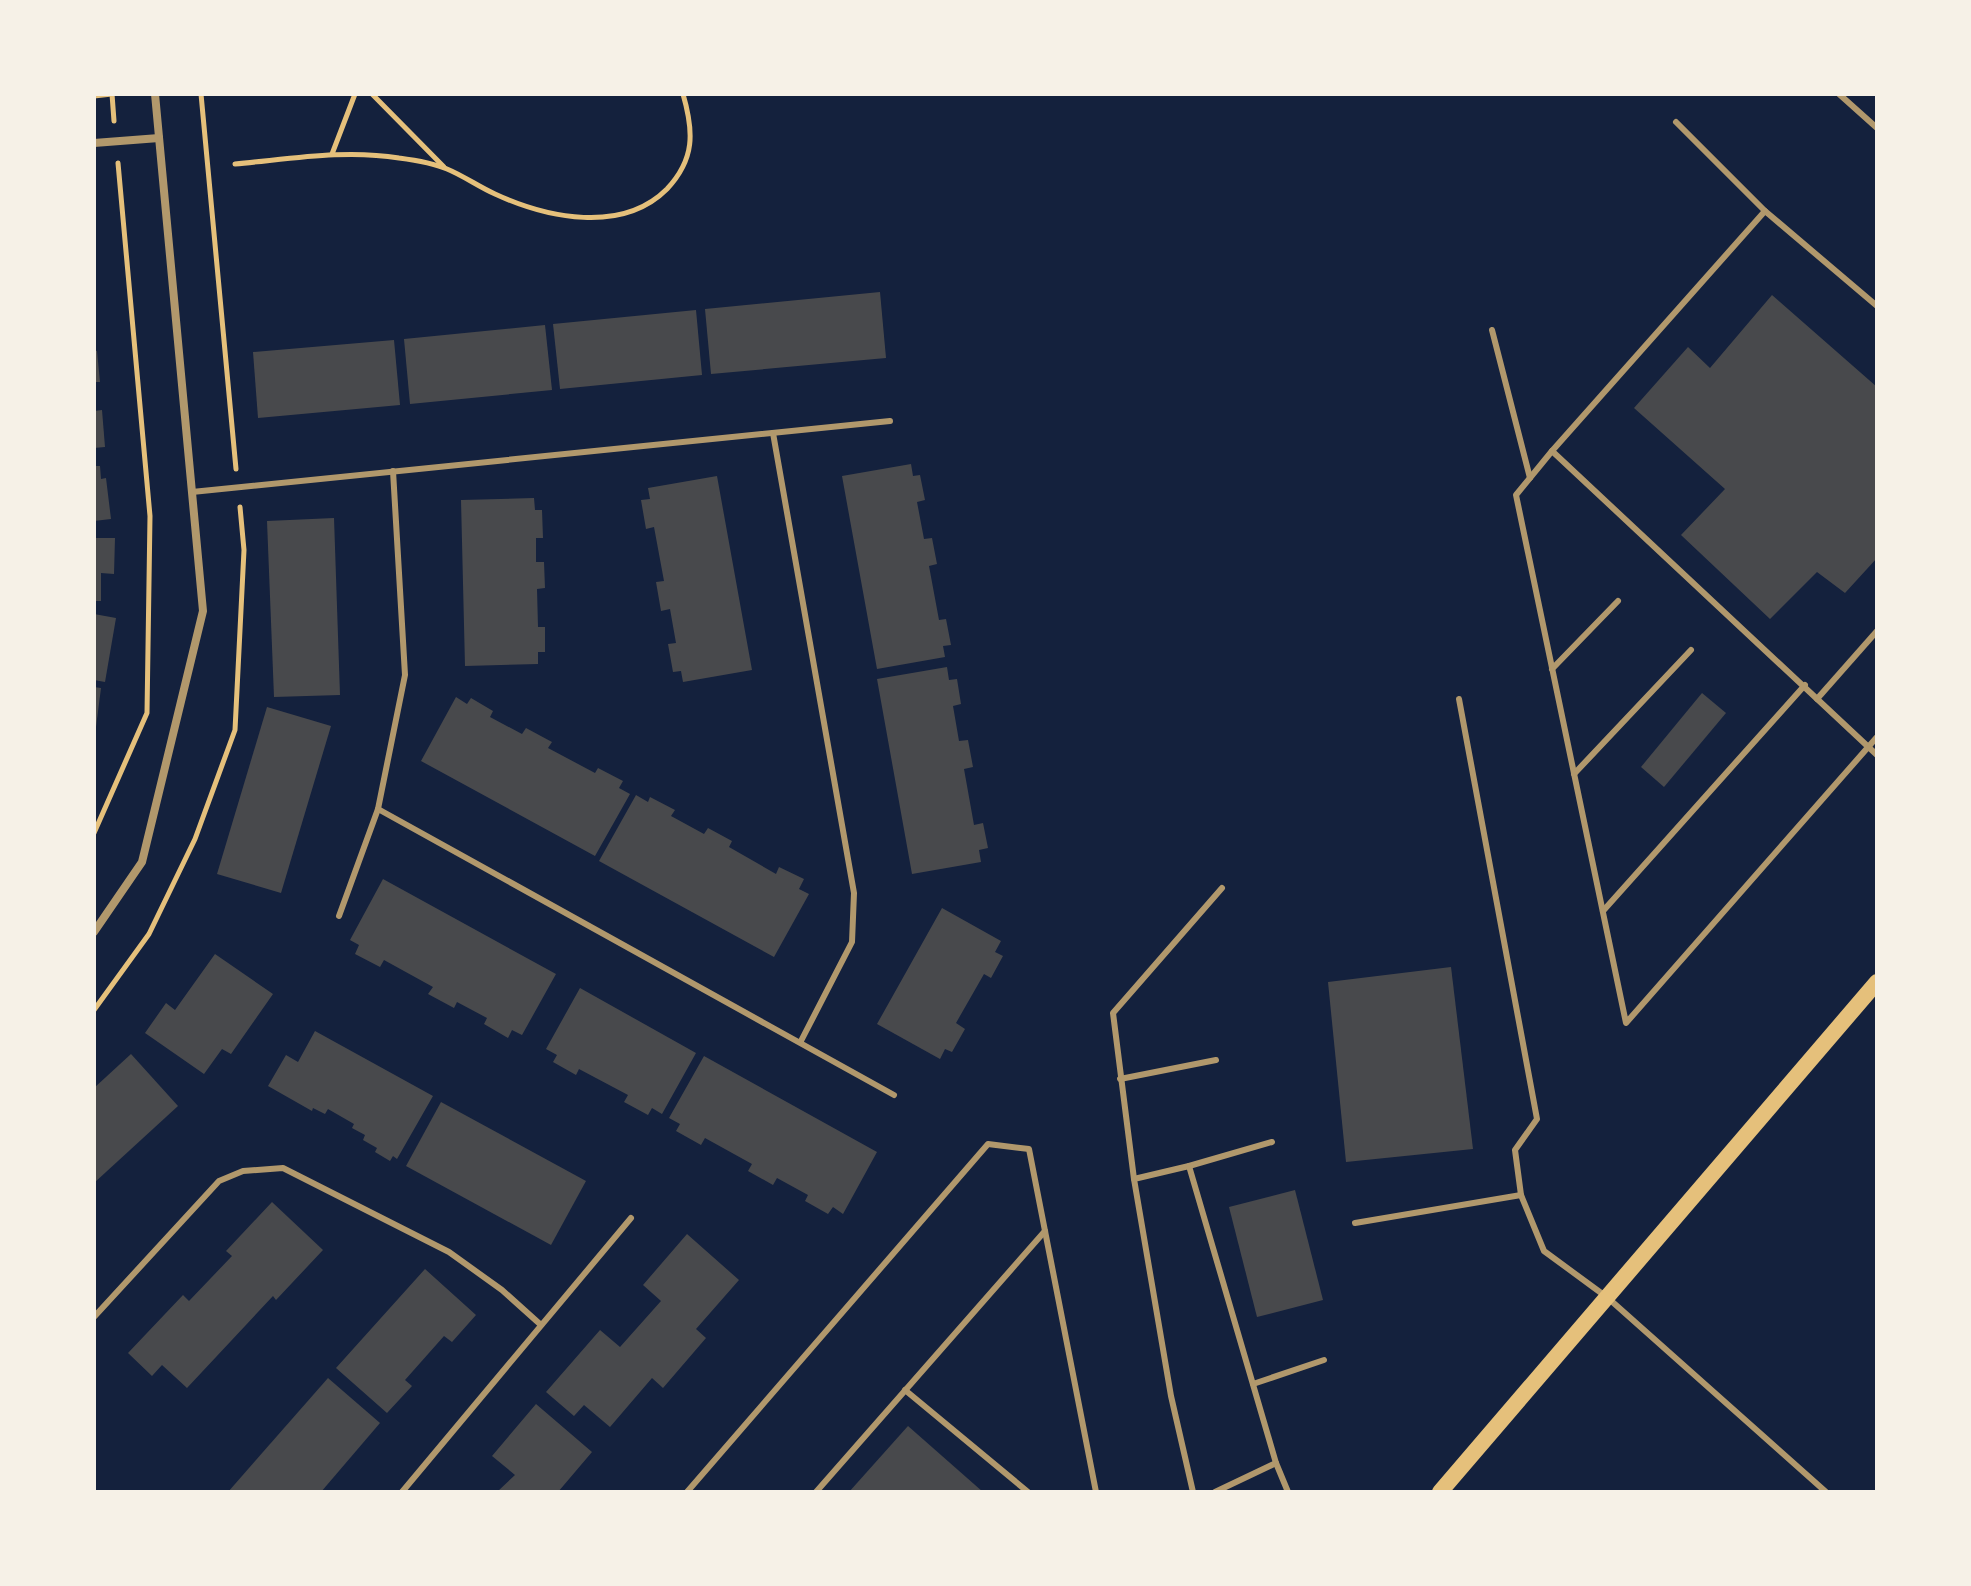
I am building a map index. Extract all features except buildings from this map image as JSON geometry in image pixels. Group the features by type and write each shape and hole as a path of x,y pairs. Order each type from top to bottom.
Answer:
{"main road":[{"path":"1440,1492 1877,982"}],"street":[{"path":"94,932 142,862 203,611 155,94"},
{"path":"94,143 159,138"}],"lane":[{"path":"1839,94 1877,128"},
{"path":"1676,122 1765,211 1877,306"},
{"path":"1765,211 1516,495 1626,1023 1877,737"},
{"path":"1492,330 1530,478"},
{"path":"192,492 890,421"},
{"path":"773,433 854,893 852,942 801,1041"},
{"path":"1552,451 1877,755"},
{"path":"339,916 378,809 405,675 393,471"},
{"path":"1552,669 1618,601"},
{"path":"1817,699 1877,631"},
{"path":"1574,774 1691,650"},
{"path":"1603,911 1805,685"},
{"path":"1459,699 1537,1119 1515,1150 1521,1195 1544,1251 1608,1298 1826,1492"},
{"path":"378,809 894,1095"},
{"path":"1193,1492 1171,1396 1134,1179 1113,1013 1222,888"},
{"path":"1120,1079 1216,1060"},
{"path":"1134,1179 1272,1142"},
{"path":"687,1492 988,1144 1029,1149 1096,1492"},
{"path":"1189,1166 1276,1463 1288,1492"},
{"path":"94,1317 219,1181 243,1171 283,1168 449,1252 502,1290 541,1325"},
{"path":"1355,1223 1521,1195"},
{"path":"402,1492 631,1218"},
{"path":"816,1492 1045,1231"},
{"path":"1253,1384 1324,1360"},
{"path":"905,1390 1028,1492"},
{"path":"1215,1492 1276,1463"}],"path":[{"path":"94,96 112,94 150,516 147,713 94,833"},
{"path":"332,154 355,94"},
{"path":"372,94 444,167 496,195 552,215 597,217 624,213 652,203 685,168 692,147 683,94"},
{"path":"235,164 332,154 397,158 444,167"}]}
